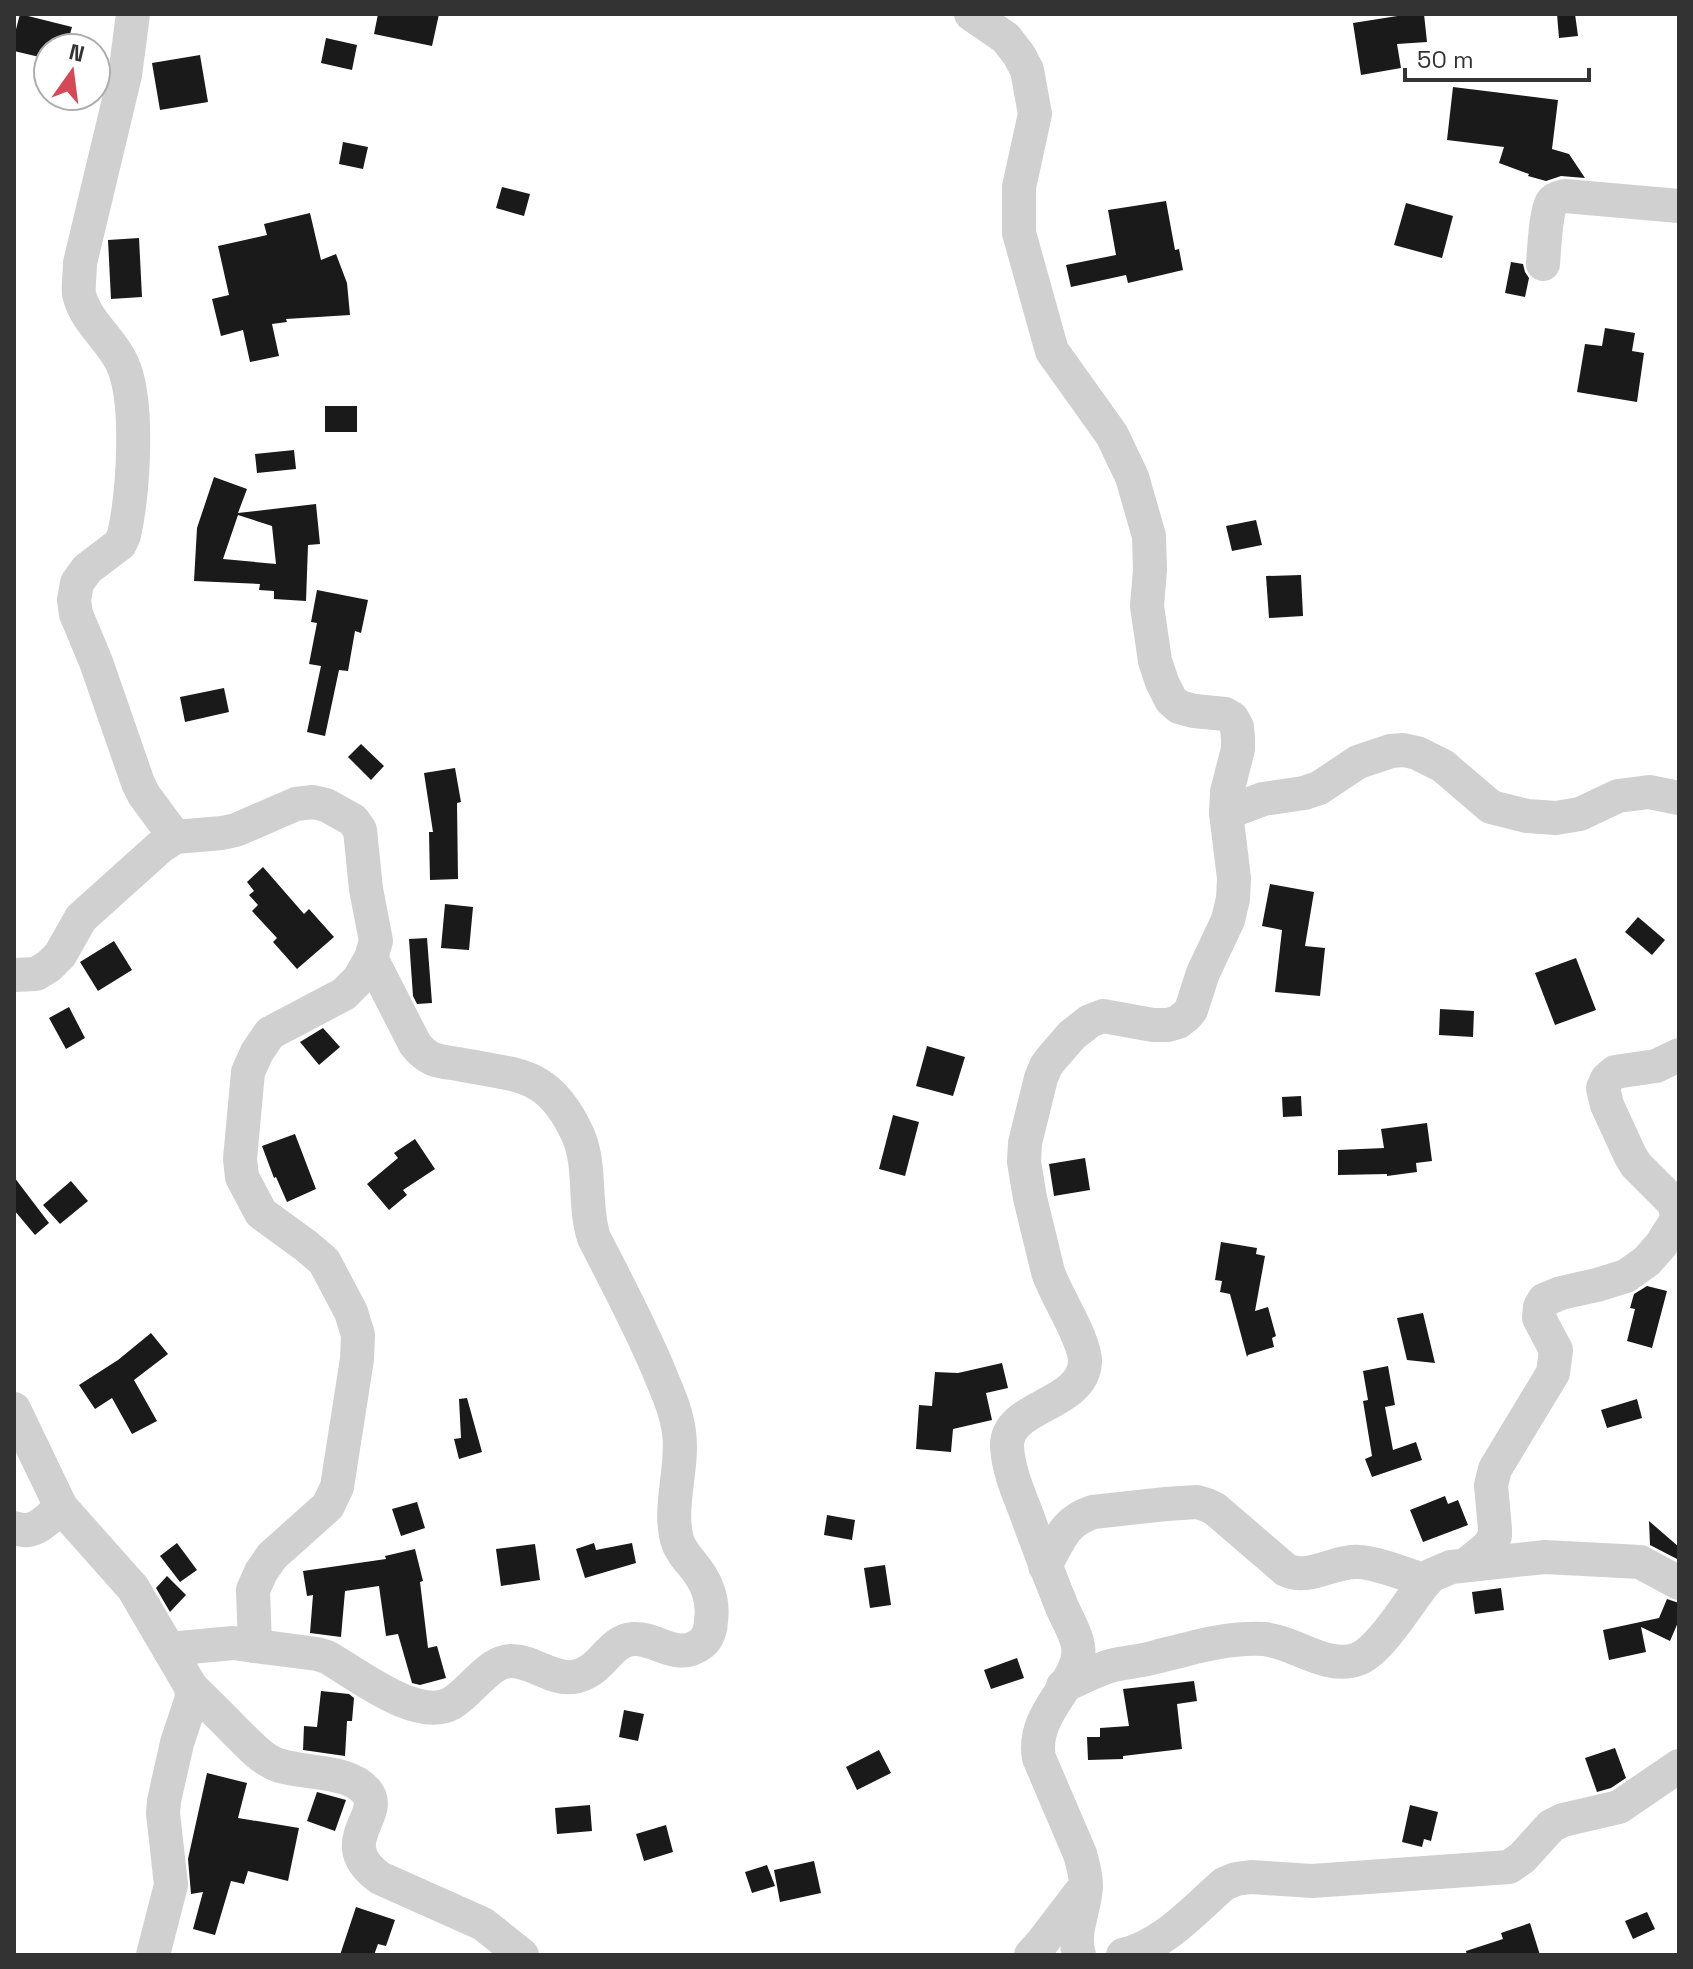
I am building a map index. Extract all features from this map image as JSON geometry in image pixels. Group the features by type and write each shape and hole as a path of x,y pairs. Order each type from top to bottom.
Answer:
{"street":[{"path":"133,14 125,75 80,263 79,292 85,310 123,364 132,401 132,473 124,535 120,544 87,569 77,583 74,600 76,614 138,783 175,837"},
{"path":"971,14 1006,38 1027,70 1035,114 1019,187 1019,233 1052,351 1112,435 1132,477 1149,536 1147,606 1155,661 1162,682 1171,700 1179,707 1225,714 1232,718 1237,727 1238,749 1227,792 1226,813 1234,878 1233,899 1228,920 1203,973 1191,1010 1178,1022 1168,1025 1103,1016 1083,1025 1046,1066 1025,1143 1026,1176 1048,1272 1083,1347 1085,1361 1078,1382 1022,1420 1008,1434 1007,1446 1013,1475 1045,1566 1078,1646 1073,1670 1041,1725 1037,1747 1080,1854 1086,1885 1077,1931 1079,1955"},
{"path":"1543,264 1549,210 1558,198 1565,196 1679,206"},
{"path":"1226,813 1263,799 1319,788 1358,762 1403,750 1417,753 1443,766 1491,807 1527,816 1556,818 1580,814 1618,796 1649,792 1679,798"},
{"path":"14,975 36,974 49,966 60,955 81,918 175,837 236,830 296,804 313,802 326,805 353,820 360,830 366,889 376,941 371,958 359,979 344,994 270,1033 248,1072 240,1159 247,1189 261,1213 324,1261 351,1312 358,1335 337,1487 328,1506 272,1556 261,1572 253,1590 255,1646"},
{"path":"169,1649 233,1643 304,1651 327,1657 403,1702 439,1708 453,1703 500,1662 519,1662 571,1678 583,1676 598,1666 621,1642 644,1640 674,1650 686,1650 702,1643 711,1627 708,1586 678,1543 679,1434 675,1411 642,1332 594,1238 589,1223 585,1161 577,1132 555,1096 541,1084 519,1076 438,1061 422,1053 371,958"},
{"path":"1466,1565 1492,1542 1495,1529 1491,1485 1495,1469 1553,1373 1556,1350 1539,1318 1544,1300 1626,1276 1647,1261 1675,1223 1674,1203 1636,1165 1607,1105 1603,1088 1615,1072 1656,1066 1679,1055"},
{"path":"14,1409 61,1507 133,1588 191,1687 258,1754 274,1764 344,1778 359,1784 369,1793 372,1804 359,1843 359,1856 366,1868 380,1878 483,1924 522,1955"},
{"path":"1045,1566 1069,1524 1079,1517 1093,1512 1197,1502 1215,1509 1291,1572 1304,1573 1360,1562 1426,1581"},
{"path":"14,1528 30,1531 41,1526 61,1507"},
{"path":"1063,1686 1115,1665 1207,1644 1241,1640 1278,1642 1331,1661 1359,1658 1369,1652 1388,1631 1426,1581 1440,1571 1466,1565 1545,1557 1633,1561 1648,1565 1679,1583"},
{"path":"153,1955 171,1885 164,1801 177,1743 192,1698 191,1687"},
{"path":"1123,1955 1137,1952 1160,1940 1224,1884 1236,1879 1312,1881 1509,1867 1522,1858 1551,1826 1563,1820 1619,1807 1679,1766"},
{"path":"1031,1955 1086,1885"}],"building":[{"path":"20,14 72,27 71,32 32,32 32,55 14,51"},
{"path":"378,14 439,14 432,46 374,34"},
{"path":"1424,14 1427,42 1397,44 1401,68 1361,75 1353,23"},
{"path":"1557,14 1575,14 1578,36 1559,38"},
{"path":"326,38 357,45 352,70 321,63"},
{"path":"200,55 208,102 160,110 152,63"},
{"path":"1453,87 1558,100 1552,149 1569,154 1585,178 1561,176 1546,181 1499,163 1504,147 1447,140"},
{"path":"343,142 368,147 363,169 339,164"},
{"path":"502,187 530,194 524,216 496,208"},
{"path":"1166,201 1175,250 1179,249 1183,270 1128,283 1126,275 1071,287 1066,265 1116,255 1108,210"},
{"path":"1406,203 1453,216 1442,258 1394,245"},
{"path":"310,213 321,260 336,254 347,283 350,315 286,319 287,322 272,324 279,356 250,362 243,330 221,336 212,299 229,295 218,246 267,235 264,224"},
{"path":"139,238 142,297 111,299 108,240"},
{"path":"1511,262 1523,264 1529,278 1525,297 1505,293"},
{"path":"1605,328 1635,333 1632,351 1644,353 1637,402 1577,392 1585,344 1602,346"},
{"path":"325,406 357,406 357,432 325,432"},
{"path":"294,450 296,469 257,473 255,454"},
{"path":"214,477 247,489 238,513 316,504 320,544 308,545 306,601 274,599 274,591 259,590 260,584 194,581 197,528","holes":["238,515 272,526 276,564 223,559"]},
{"path":"1256,520 1262,545 1232,551 1226,526"},
{"path":"1301,575 1303,616 1269,618 1266,576"},
{"path":"317,590 368,600 361,633 355,631 348,671 339,670 325,736 307,732 321,666 309,664 317,623 311,622"},
{"path":"224,688 229,712 185,722 180,697"},
{"path":"361,744 384,766 371,780 348,757"},
{"path":"455,768 461,802 457,803 458,879 430,880 429,832 433,832 424,773"},
{"path":"263,867 304,914 309,909 334,937 297,969 273,942 277,938 252,911 258,905 249,895 254,891 247,882"},
{"path":"1270,884 1314,892 1305,946 1325,948 1320,996 1275,992 1282,930 1262,926"},
{"path":"445,904 473,907 469,950 441,948"},
{"path":"1638,917 1665,940 1652,955 1625,932"},
{"path":"427,938 432,1003 417,1004 413,996 409,939"},
{"path":"114,941 132,970 98,991 80,962"},
{"path":"1576,958 1596,1010 1555,1025 1535,973"},
{"path":"69,1007 85,1038 66,1049 49,1018"},
{"path":"1440,1009 1474,1011 1473,1037 1439,1035"},
{"path":"323,1028 340,1047 319,1065 300,1042"},
{"path":"927,1046 965,1057 953,1096 916,1086"},
{"path":"1301,1096 1302,1116 1283,1117 1282,1097"},
{"path":"893,1115 919,1122 905,1176 879,1169"},
{"path":"1427,1123 1432,1161 1416,1163 1417,1172 1387,1176 1338,1175 1338,1150 1384,1148 1381,1129"},
{"path":"295,1134 316,1189 287,1202 262,1146"},
{"path":"415,1139 435,1169 403,1190 407,1195 389,1210 367,1184 398,1158 394,1153"},
{"path":"1085,1158 1090,1190 1054,1196 1049,1164"},
{"path":"14,1177 49,1223 35,1235 14,1210"},
{"path":"71,1181 88,1201 60,1224 43,1205"},
{"path":"1221,1242 1257,1248 1256,1254 1265,1256 1255,1311 1268,1307 1276,1336 1272,1338 1274,1347 1247,1357 1230,1294 1220,1292 1222,1281 1215,1280"},
{"path":"1647,1286 1667,1291 1652,1348 1627,1341 1635,1309 1630,1308 1634,1294"},
{"path":"1423,1313 1435,1363 1407,1360 1397,1318"},
{"path":"151,1333 168,1354 134,1380 157,1421 132,1434 112,1398 95,1409 79,1385 118,1360"},
{"path":"1002,1363 1008,1388 986,1393 992,1420 953,1429 951,1452 916,1449 919,1405 932,1406 935,1372 958,1373"},
{"path":"1388,1366 1395,1405 1385,1407 1393,1450 1416,1442 1422,1460 1372,1477 1365,1459 1372,1456 1363,1401 1368,1400 1363,1371"},
{"path":"467,1398 482,1452 459,1459 454,1439 461,1438 459,1399"},
{"path":"1637,1399 1642,1418 1607,1428 1601,1410"},
{"path":"1445,1496 1448,1504 1458,1500 1468,1525 1423,1542 1410,1510"},
{"path":"417,1502 425,1528 401,1536 392,1509"},
{"path":"827,1515 855,1520 852,1540 824,1535"},
{"path":"1649,1521 1679,1547 1679,1560 1650,1545"},
{"path":"177,1543 197,1570 180,1582 160,1556"},
{"path":"594,1543 596,1550 632,1543 636,1563 585,1578 576,1549"},
{"path":"535,1544 540,1580 501,1586 496,1549"},
{"path":"415,1549 423,1581 420,1582 428,1648 437,1646 446,1678 420,1685 412,1683 398,1634 386,1636 379,1586 345,1591 341,1637 310,1633 313,1595 307,1596 303,1571 386,1559 385,1556"},
{"path":"885,1565 891,1605 870,1608 864,1568"},
{"path":"167,1576 186,1595 170,1612 156,1588"},
{"path":"1501,1588 1504,1610 1475,1614 1472,1592"},
{"path":"1667,1599 1679,1603 1679,1620 1670,1641 1641,1627 1646,1652 1609,1660 1603,1630 1659,1618"},
{"path":"1017,1658 1024,1678 991,1689 984,1670"},
{"path":"1194,1681 1197,1701 1177,1704 1182,1749 1123,1756 1123,1759 1088,1760 1087,1737 1100,1737 1100,1728 1129,1726 1123,1689"},
{"path":"321,1691 349,1694 354,1698 352,1721 347,1721 345,1756 303,1750 304,1726 317,1727"},
{"path":"624,1710 644,1714 638,1741 619,1737"},
{"path":"1615,1748 1626,1778 1611,1788 1597,1792 1585,1758"},
{"path":"879,1750 891,1773 857,1790 846,1767"},
{"path":"207,1773 247,1783 238,1818 299,1828 288,1881 248,1871 244,1884 231,1881 215,1935 193,1929 203,1892 191,1894 188,1859"},
{"path":"317,1792 346,1800 335,1831 307,1821"},
{"path":"590,1805 592,1831 557,1834 555,1808"},
{"path":"1410,1805 1438,1812 1431,1841 1424,1839 1422,1847 1402,1842"},
{"path":"666,1825 673,1852 644,1861 636,1834"},
{"path":"814,1861 821,1893 780,1902 774,1870"},
{"path":"767,1865 775,1886 752,1893 745,1872"},
{"path":"356,1907 395,1920 386,1946 378,1944 374,1955 340,1955"},
{"path":"1647,1912 1655,1929 1633,1939 1625,1921"},
{"path":"1530,1923 1540,1955 1467,1955 1466,1951 1503,1939 1501,1933"}]}
